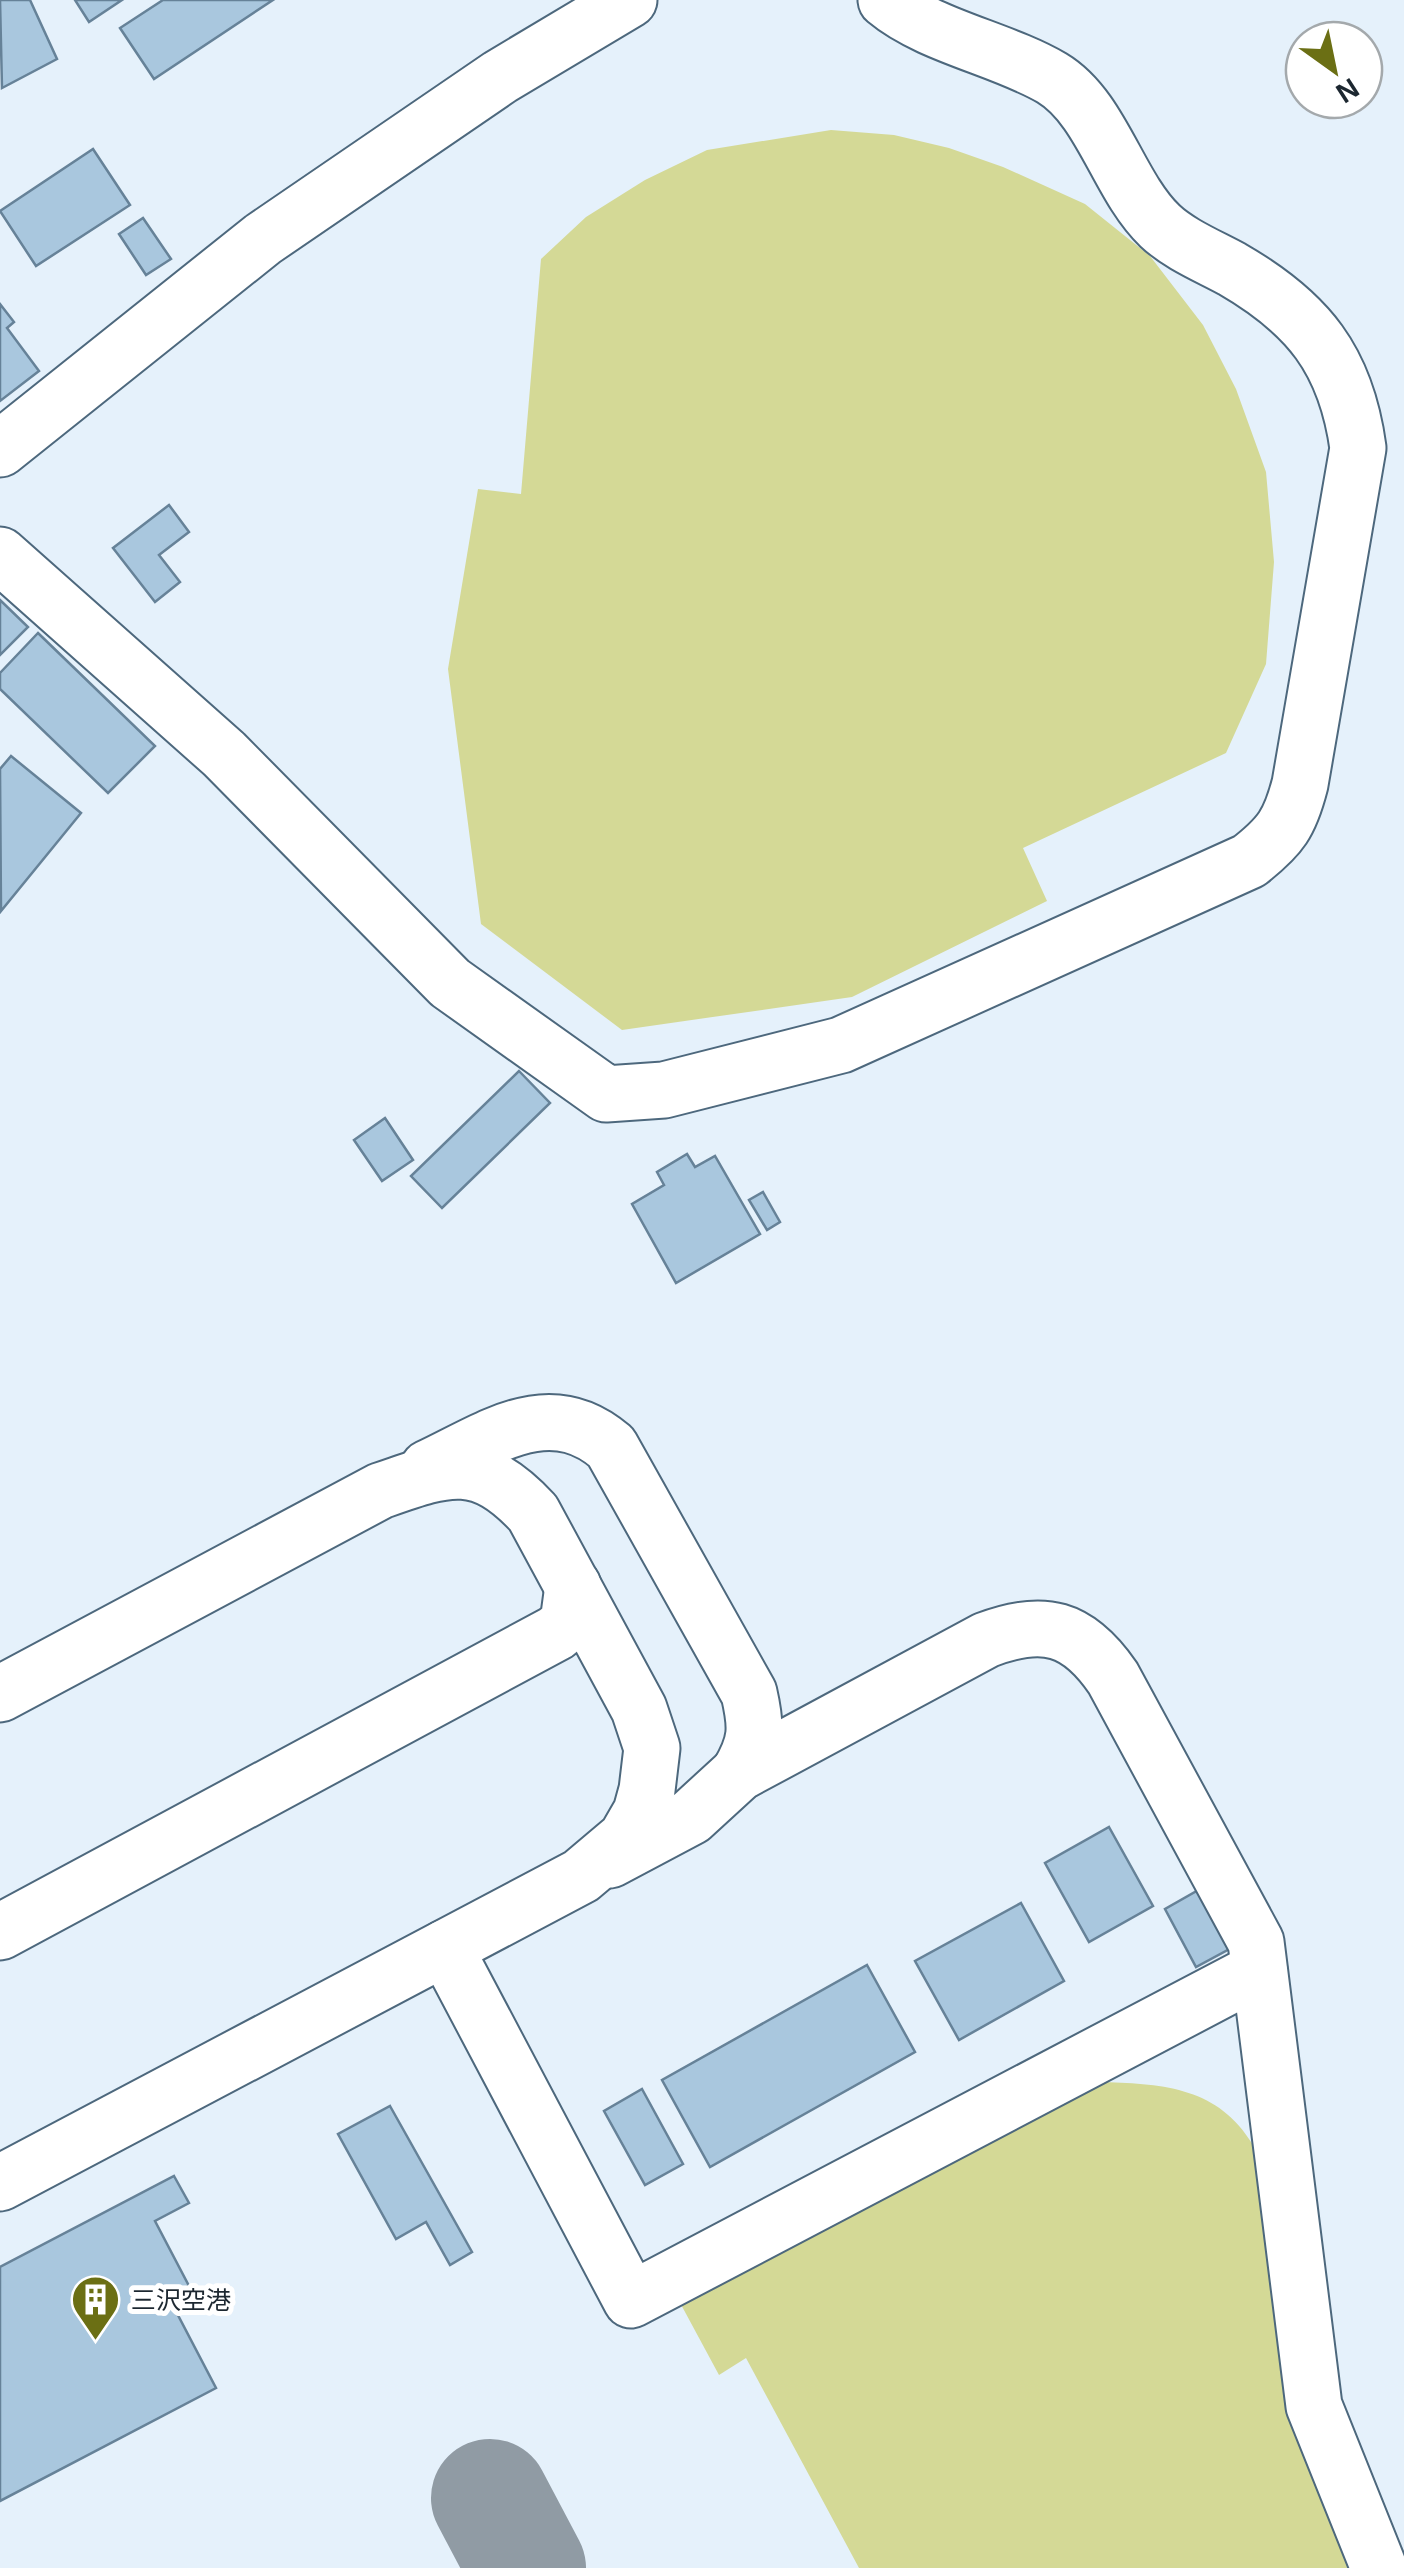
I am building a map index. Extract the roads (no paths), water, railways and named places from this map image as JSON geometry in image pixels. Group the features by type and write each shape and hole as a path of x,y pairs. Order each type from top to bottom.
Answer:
{"street":[{"path":"0,449 263,238 500,78 629,0"},
{"path":"0,555 224,754 450,983 606,1094 664,1090 841,1045 1249,861 1276,840 1291,817 1300,784 1358,448 1352,410 1338,374 1312,332 1288,305 1160,226 1078,102 1054,79 938,28 886,0"},
{"path":"0,1694 380,1491 534,1422 565,1422 592,1431 611,1447 748,1693 766,1716 795,1731 826,1725"},
{"path":"380,1491 446,1470 482,1473 511,1490 533,1513 639,1710 652,1748 641,1812 626,1838 580,1876"},
{"path":"0,1932 556,1633 568,1623 572,1586"},
{"path":"0,2184 690,1816 739,1773 974,1646 1011,1631 1051,1629 1073,1636 1095,1652 1114,1678 1256,1942 1314,2406 1379,2568"},
{"path":"739,1773 753,1748 756,1721 748,1693"},
{"path":"445,1948 631,2300 1259,1970"}],"place":[{"name":"三沢空港","path":"96,2342"}]}
